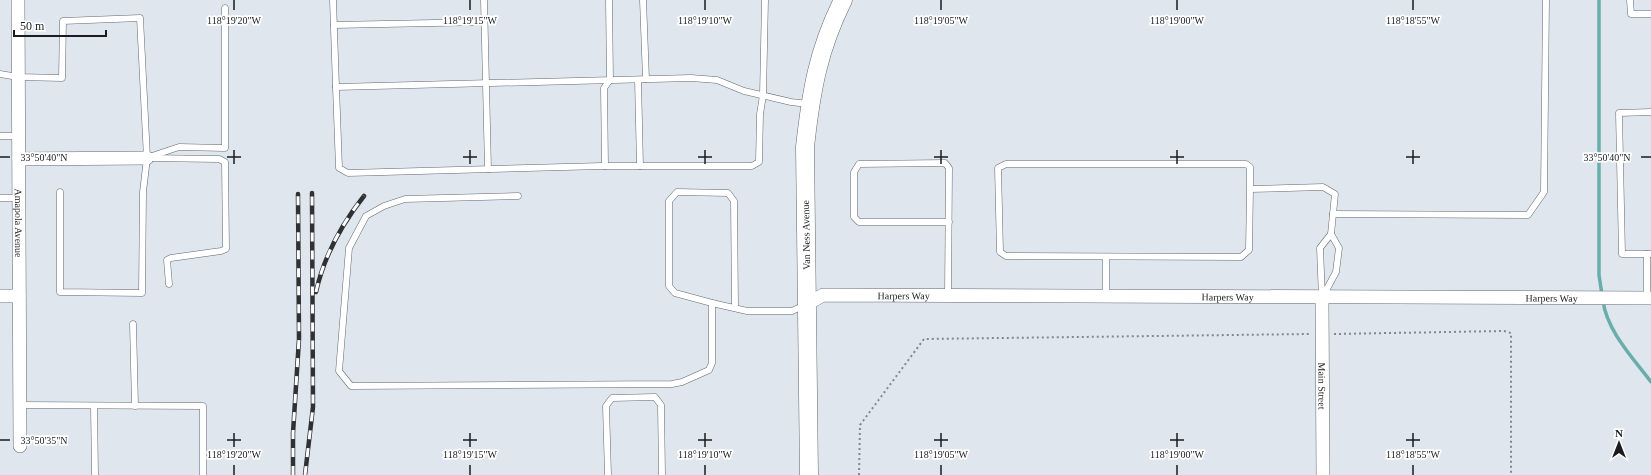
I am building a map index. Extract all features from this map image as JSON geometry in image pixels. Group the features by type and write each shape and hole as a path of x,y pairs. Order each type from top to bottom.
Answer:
{"main road":[{"name":"Van Ness Avenue","path":"809,475 805,147 810,104 817,66 830,27 843,0"}],"street":[{"name":"Amapola Avenue","path":"18,0 20,446"},
{"path":"19,158 147,158"},
{"name":"Harpers Way","path":"807,304 823,295 1649,298"},
{"path":"0,296 19,296"},
{"name":"Main Street","path":"1322,298 1323,475"}],"lane":[{"path":"333,0 339,168 348,173 605,166 752,166 759,162 760,114 764,95 765,0"},
{"path":"484,0 488,169"},
{"path":"605,166 604,88 610,80 609,0"},
{"path":"643,0 646,79"},
{"path":"1333,214 1528,215 1544,192 1546,0"},
{"path":"1630,0 1630,14 1651,14"},
{"path":"147,158 179,147 225,148 225,8"},
{"path":"0,74 18,77 62,78 63,21 140,18 147,158 142,192 142,293 60,292 60,192"},
{"path":"334,25 484,22"},
{"path":"336,87 691,78 718,80 744,91 791,102 810,104"},
{"path":"638,80 640,166"},
{"path":"1649,298 1649,254 1622,254 1619,113 1651,112"},
{"path":"0,136 19,136"},
{"path":"147,158 219,159 225,162 226,249 171,258 167,260 168,284"},
{"path":"948,296 949,222 949,168 945,163 859,164 854,172 854,217 859,222 949,222"},
{"path":"1006,164 1246,164 1250,167 1250,189 1249,250 1241,257 1006,256 1000,252 998,168 1006,164"},
{"path":"1250,189 1323,187 1335,194 1331,234 1320,248 1322,298"},
{"path":"735,307 734,201 728,193 677,192 669,201 669,286 675,293 747,311 792,311 807,304"},
{"path":"518,196 405,199 384,206 366,216 349,248 339,371 351,386 672,384 682,382 709,370 712,363 712,303"},
{"path":"0,198 19,198"},
{"path":"1322,298 1336,272 1339,248 1331,234"},
{"path":"1106,257 1106,296"},
{"path":"133,324 135,406"},
{"path":"608,475 606,406 612,398 655,397 661,405 662,475"},
{"path":"20,405 203,406 203,475"},
{"path":"94,406 95,475"}],"path":[{"path":"859,475 860,425 924,339 1504,331 1511,333 1511,475"}],"waterway":[{"path":"1599,0 1599,275 1602,295"},
{"path":"1603,301 1605,312 1615,333 1651,382"}],"railway":[{"path":"305,475 313,407 312,193"},
{"path":"293,475 293,433 299,339 298,194"},
{"path":"316,292 319,279 334,241 364,196"}]}
